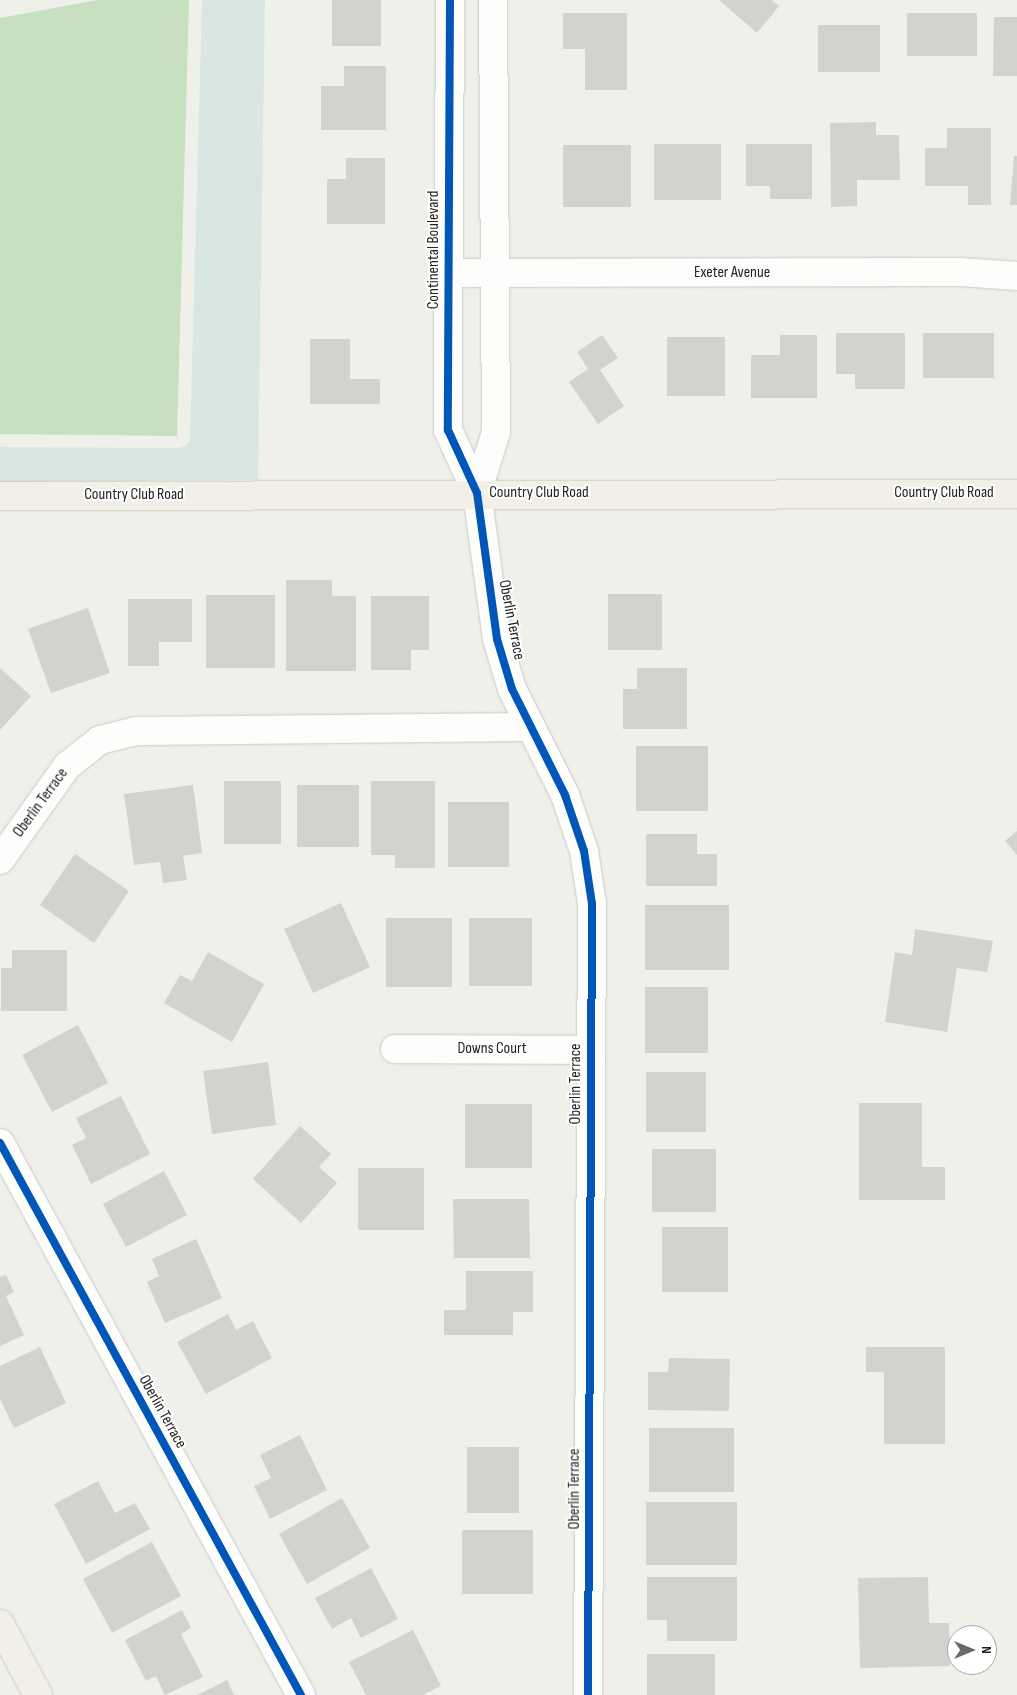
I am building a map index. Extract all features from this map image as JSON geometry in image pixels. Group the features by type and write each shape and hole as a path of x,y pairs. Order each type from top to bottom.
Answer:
{"main road":[{"name":"Country Club Road","path":"0,496 477,493 1017,494"},
{"path":"0,1624 10,1666 38,1695"}],"street":[{"name":"Continental Boulevard","path":"450,0 448,430 477,493"},
{"path":"477,493 496,432 497,273 493,0"},
{"name":"Exeter Avenue","path":"448,273 960,272 1017,276"},
{"name":"Oberlin Terrace","path":"477,493 497,639 512,689 565,795 584,851 592,904 588,1695"},
{"name":"Oberlin Terrace","path":"0,860 67,766 100,740 136,731 531,727"},
{"name":"Downs Court","path":"395,1049 590,1050"},
{"name":"Oberlin Terrace","path":"0,1143 301,1695"}],"green space":[{"path":"97,0 189,0 177,436 0,434 0,18"}],"shaded area":[{"path":"202,0 265,0 258,480 0,482 0,447 176,448 185,446 190,440"}],"building":[{"path":"332,0 381,0 381,46 332,46"},
{"path":"719,0 772,0 779,6 757,33"},
{"path":"563,13 627,13 627,90 585,90 585,49 563,49"},
{"path":"907,13 977,13 977,56 907,56"},
{"path":"994,17 1017,17 1017,76 993,76"},
{"path":"818,25 880,25 880,72 818,72"},
{"path":"344,66 386,66 386,130 321,130 321,86 344,86"},
{"path":"876,122 876,135 899,135 900,180 857,180 857,206 831,207 830,123"},
{"path":"947,128 991,128 991,205 968,205 968,186 925,186 925,148 947,148"},
{"path":"654,144 721,144 721,200 654,200"},
{"path":"746,144 812,144 812,199 770,199 770,186 746,186"},
{"path":"563,145 631,145 631,207 563,207"},
{"path":"1014,156 1017,156 1017,205 1010,205"},
{"path":"346,158 385,158 385,224 327,224 327,179 346,179"},
{"path":"836,333 905,333 905,389 855,389 855,374 836,374"},
{"path":"923,333 994,333 994,378 923,378"},
{"path":"602,335 618,358 600,370 624,406 598,424 569,382 588,369 577,352"},
{"path":"780,335 817,335 817,398 751,398 751,355 780,355"},
{"path":"667,337 725,337 725,396 667,396"},
{"path":"310,339 350,339 350,379 380,379 380,404 310,404"},
{"path":"286,580 332,580 332,596 356,596 356,671 286,671"},
{"path":"608,594 662,594 662,650 608,650"},
{"path":"206,595 275,595 275,668 206,668"},
{"path":"371,596 429,596 429,650 411,650 411,670 371,670"},
{"path":"128,599 192,599 192,642 159,642 159,666 128,666"},
{"path":"88,608 110,673 51,693 28,629"},
{"path":"0,668 31,696 0,730"},
{"path":"637,668 687,668 687,729 623,729 623,689 637,689"},
{"path":"636,746 708,746 708,811 636,811"},
{"path":"224,781 281,781 281,844 224,844"},
{"path":"371,781 435,781 435,868 395,868 395,855 371,855"},
{"path":"193,785 202,853 183,856 187,880 163,883 160,862 134,865 124,794"},
{"path":"297,785 359,785 359,847 297,847"},
{"path":"448,802 509,802 509,867 448,867"},
{"path":"1017,831 1017,855 1005,841"},
{"path":"646,834 697,834 697,854 717,854 717,886 646,886"},
{"path":"75,854 129,891 94,943 40,905"},
{"path":"341,903 370,967 313,993 284,929"},
{"path":"645,905 729,905 729,970 645,970"},
{"path":"386,918 452,918 452,987 386,987"},
{"path":"469,918 532,918 532,986 469,986"},
{"path":"915,929 993,941 987,972 957,968 947,1032 885,1022 895,952 912,955"},
{"path":"12,950 67,950 67,1011 1,1011 1,968 12,968"},
{"path":"208,952 264,984 232,1042 164,1003 180,975 192,981"},
{"path":"645,987 708,987 708,1053 645,1053"},
{"path":"78,1025 108,1083 52,1112 22,1055"},
{"path":"268,1062 276,1125 212,1134 203,1071"},
{"path":"646,1072 706,1072 706,1132 646,1132"},
{"path":"121,1096 150,1154 91,1184 72,1145 86,1138 76,1118"},
{"path":"859,1103 922,1103 922,1167 945,1167 945,1200 859,1200"},
{"path":"465,1104 532,1104 532,1168 465,1168"},
{"path":"300,1126 331,1154 319,1167 337,1183 301,1223 253,1179"},
{"path":"652,1149 716,1149 716,1212 652,1212"},
{"path":"358,1168 424,1168 424,1230 358,1230"},
{"path":"164,1171 187,1215 126,1247 103,1204"},
{"path":"453,1199 529,1199 530,1258 454,1258"},
{"path":"662,1227 728,1227 728,1292 662,1292"},
{"path":"196,1239 222,1298 165,1323 147,1282 159,1276 152,1259"},
{"path":"466,1271 533,1271 533,1312 513,1312 513,1335 444,1335 444,1310 466,1310"},
{"path":"6,1275 14,1292 6,1296 24,1335 0,1346 0,1277"},
{"path":"228,1314 236,1330 253,1321 272,1358 206,1394 177,1342"},
{"path":"40,1347 66,1403 14,1428 0,1399 0,1366"},
{"path":"866,1347 945,1347 945,1444 884,1444 884,1372 866,1372"},
{"path":"669,1358 730,1359 729,1411 648,1410 648,1372 668,1372"},
{"path":"649,1428 734,1428 734,1492 649,1492"},
{"path":"300,1435 327,1490 270,1519 254,1486 271,1478 260,1455"},
{"path":"467,1447 519,1447 519,1513 467,1513"},
{"path":"98,1481 115,1513 135,1503 150,1529 86,1564 54,1504"},
{"path":"342,1498 370,1548 307,1584 279,1534"},
{"path":"646,1502 737,1502 737,1565 646,1565"},
{"path":"462,1530 533,1530 533,1594 462,1594"},
{"path":"152,1542 181,1596 112,1633 83,1579"},
{"path":"371,1568 398,1619 361,1638 351,1618 332,1629 315,1598"},
{"path":"647,1577 737,1577 737,1641 667,1641 667,1620 647,1620"},
{"path":"928,1577 929,1623 949,1623 947,1625 947,1666 860,1668 858,1578"},
{"path":"182,1610 191,1628 181,1634 203,1677 165,1695 156,1676 146,1681 125,1640"},
{"path":"413,1630 441,1686 423,1695 366,1695 349,1662"},
{"path":"647,1654 715,1654 715,1695 647,1695"},
{"path":"227,1680 234,1695 197,1695"}],"cycle path":[{"path":"450,0 448,430 477,493 497,639 512,689 565,795 584,851 592,904 588,1695"},
{"path":"0,1143 301,1695"}]}
